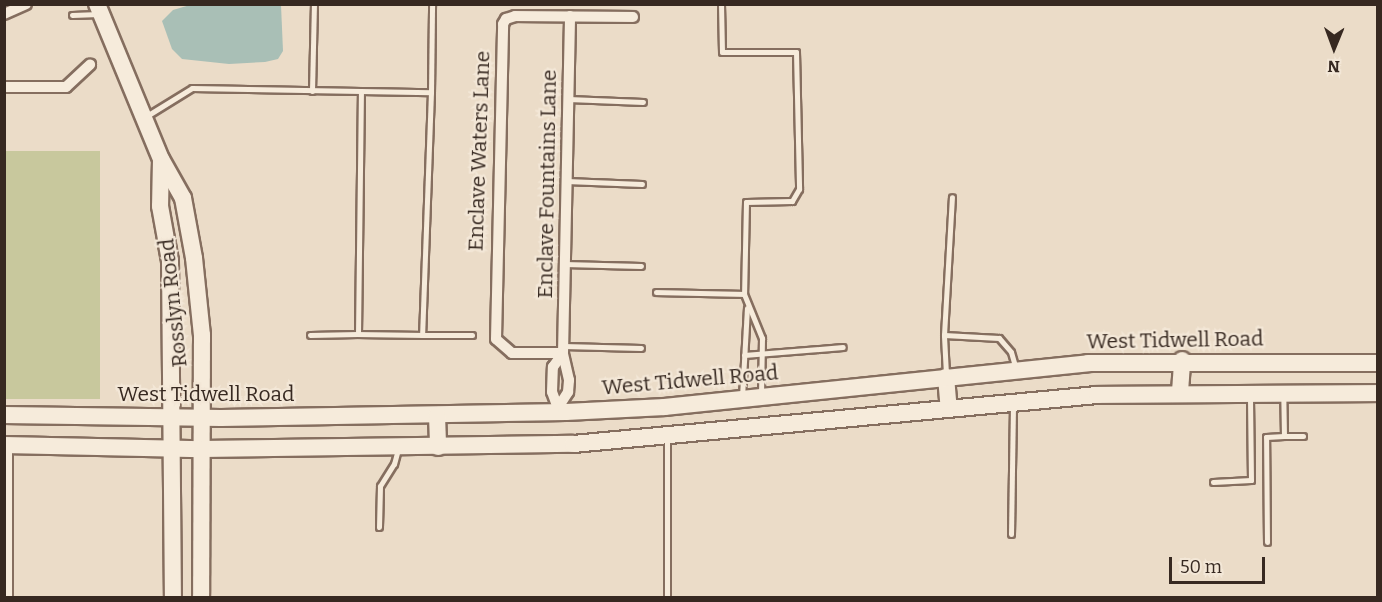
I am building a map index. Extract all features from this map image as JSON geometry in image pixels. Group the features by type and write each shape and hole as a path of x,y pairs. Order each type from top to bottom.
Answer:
{"main road":[{"name":"Rosslyn Road","path":"99,9 161,159 183,198 194,258 202,335 201,597"},
{"name":"Rosslyn Road","path":"161,159 160,206 170,261 175,448 173,597"},
{"name":"West Tidwell Road","path":"4,415 174,417 437,415 742,399 1088,363 1182,360 1377,363"},
{"path":"1180,392 1182,360"},
{"path":"946,378 949,409"},
{"path":"6,445 202,449 438,447 667,438 1013,403 1180,392 1377,393"},
{"path":"437,415 438,447"}],"street":[{"path":"4,14 26,4"},
{"name":"Enclave Waters Lane","path":"563,349 512,353 496,339 494,315 503,24 506,19 515,16 633,17"},
{"name":"Enclave Fountains Lane","path":"569,381 563,349 570,16"},
{"path":"4,87 66,87 90,65"},
{"name":"Enclave Fountains Lane","path":"553,380 553,367 563,349"},
{"path":"553,380 552,392 559,409"},
{"path":"559,409 568,392 569,381"},
{"path":"6,445 7,597"}],"lane":[{"path":"312,91 314,4"},
{"path":"422,335 432,4"},
{"path":"721,4 722,52 796,52 799,189 792,201 746,202 744,294 758,326 764,355 761,397"},
{"path":"72,15 99,9"},
{"path":"144,117 192,88 431,92"},
{"path":"358,334 361,92"},
{"path":"568,99 643,102"},
{"path":"566,181 642,184"},
{"path":"946,378 944,335 952,197"},
{"path":"564,264 641,266"},
{"path":"656,292 744,294"},
{"path":"742,399 748,307"},
{"path":"310,334 472,335"},
{"path":"944,335 999,338 1011,352 1017,371"},
{"path":"563,349 640,348"},
{"path":"744,354 764,355 843,348"},
{"path":"553,380 569,381"},
{"path":"1282,392 1284,436"},
{"path":"1213,482 1251,480 1250,393"},
{"path":"1011,534 1013,403"},
{"path":"1267,542 1266,437 1303,436"},
{"path":"667,438 667,597"},
{"path":"379,527 380,486 394,464 399,448"}],"green space":[{"path":"5,151 100,151 100,399 5,399"}],"shaded area":[{"path":"190,5 281,5 283,51 278,59 265,62 229,64 182,59 172,49 162,21 173,10"}]}
